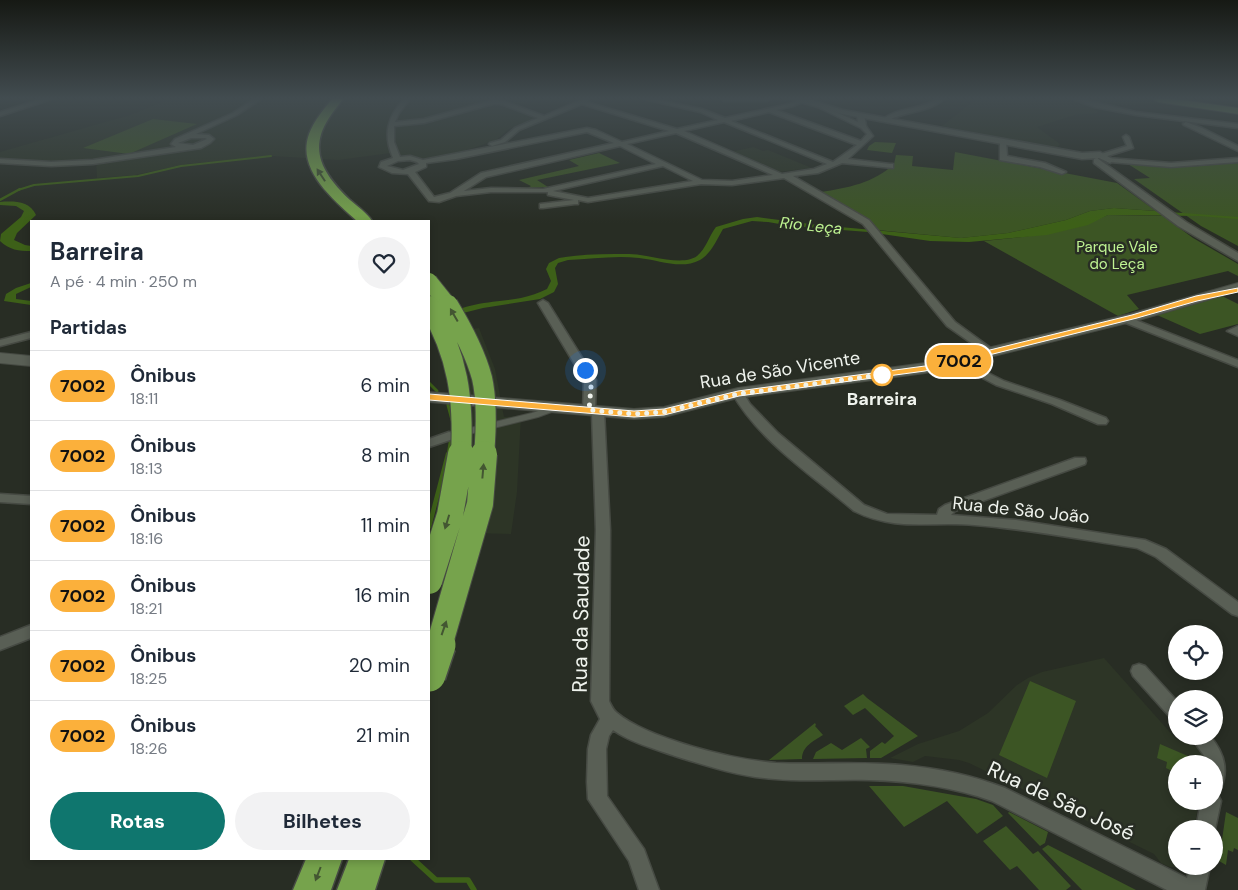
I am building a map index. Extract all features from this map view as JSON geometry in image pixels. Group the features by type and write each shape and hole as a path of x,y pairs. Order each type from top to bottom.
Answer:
{"highway":[{"path":"313,141 315,166 346,215"},
{"path":"307,178 312,187 346,215 362,220"},
{"path":"430,283 448,304 468,339 482,379 486,434 480,504 451,609 430,672"},
{"path":"430,308 448,342 459,381 462,435 452,504 430,578"},
{"path":"312,890 324,860"},
{"path":"356,890 367,860"}],"main road":[{"name":"Rua de São Vicente","path":"430,397 634,414 664,412 738,394 903,372 958,361 1125,319 1220,293 1238,286"},
{"name":"Rua de São Vicente","path":"1220,293 1238,291"},
{"path":"0,358 30,361"}],"street":[{"path":"146,154 176,141"},
{"path":"177,141 174,144 192,147"},
{"path":"0,161 51,164 93,162 192,147 208,143 210,141"},
{"path":"390,141 398,159"},
{"path":"456,157 502,141"},
{"path":"504,141 519,144"},
{"path":"422,162 421,167 410,171 392,172 382,167 386,162 398,159 415,159 422,162 536,141"},
{"path":"615,141 701,182"},
{"path":"432,208 437,200 452,194 478,177 631,141"},
{"path":"702,141 782,175 866,222 951,324 992,352"},
{"path":"779,141 836,162 890,166"},
{"path":"853,141 862,144"},
{"path":"543,206 701,182 732,183 818,170 836,162 865,141"},
{"path":"1062,172 1042,165 1003,158 1003,141 1104,160 1171,165 1238,160"},
{"path":"1104,160 1132,147 1128,141"},
{"path":"1221,141 1238,149"},
{"path":"1104,160 1186,224 1238,258"},
{"path":"543,191 664,164"},
{"path":"410,171 432,199 437,200"},
{"path":"474,181 481,187 490,190"},
{"path":"452,194 490,190 543,191 588,200"},
{"path":"1186,224 1238,251"},
{"name":"Rua da Saudade","path":"544,303 590,380 603,530 600,702 610,718"},
{"path":"1125,319 1238,364"},
{"path":"1238,329 1232,331 1238,333"},
{"path":"0,344 30,335"},
{"path":"958,361 1000,383 1056,402 1102,421"},
{"name":"Rua de São João","path":"738,394 745,407 760,424 859,508 877,517 903,521 976,520 1140,544 1161,552 1238,610"},
{"path":"430,443 452,435 535,415 554,408"},
{"path":"944,519 944,512 950,508 1080,461"},
{"path":"0,498 30,500"},
{"path":"0,644 30,632"},
{"path":"1139,672 1168,703"},
{"path":"610,718 600,735 597,749 596,782 598,799 637,856 649,890"},
{"name":"Rua de São José","path":"610,718 628,730 650,740 753,769 776,771 846,770 900,773 952,780 980,787 1006,798 1189,890"},
{"path":"1206,745 1214,755"},
{"path":"1196,890 1198,875"}],"shaded area":[{"path":"40,141 494,141 461,152 428,159 401,155 398,152 338,160 272,156 186,164 135,175 97,178 96,160 55,162 0,158 0,152"},
{"path":"1014,141 1055,141 1060,144 1056,149"},
{"path":"753,147 763,151 768,150 812,168 778,172 731,152"},
{"path":"479,328 495,369 504,417 521,416 517,492 511,534 431,532 459,434 450,405 445,370 434,336"},
{"path":"1104,658 1168,730 1168,745 1191,745 1199,748 1203,755 1168,755 1168,810 1197,810 1196,820 1168,820 1168,866 1161,863 1154,854 969,763 925,756 913,762 890,758 918,744 959,731 988,713 1017,685 1042,672"}],"green space":[{"path":"101,141 160,141 129,154 83,148"},
{"path":"875,142 896,143 892,153 867,150"},
{"path":"955,152 1117,183 1156,211 1114,208 1090,211 1066,220 1008,233 961,238 877,230 821,192 860,184 878,176 894,164 896,155 913,156 912,166 953,170"},
{"path":"599,153 620,163 537,180 548,187 528,188 531,186 519,180 579,166 569,160"},
{"name":"Parque Vale do Leça","path":"1238,163 1238,246 1201,226 1134,179 1150,178 1128,164 1185,167"},
{"name":"Parque Vale do Leça","path":"1108,215 1163,216 1193,238 1238,264 1238,276 1228,271 1127,295 1139,309 1118,316 984,241 1032,236 1063,230"},
{"path":"1222,296 1238,304 1238,324 1200,334 1157,315 1197,302"},
{"path":"1030,681 1076,701 1047,778 999,755"},
{"path":"863,694 918,736 881,758 870,758 870,751 882,742 885,744 894,736 865,708 853,715 844,706"},
{"path":"815,723 815,726 823,735 806,747 802,759 769,760"},
{"path":"861,738 870,747 866,749 867,758 813,759 816,752 831,743 842,750"},
{"path":"1160,744 1185,755 1168,755 1168,769 1166,768 1167,762 1157,758"},
{"path":"869,786 903,786 976,799 993,805 1003,816 977,834 947,801 904,827"},
{"path":"1009,812 1048,832 1045,843 1040,846"},
{"path":"1226,812 1238,818 1238,850 1234,848 1233,852 1228,850 1226,865 1223,863 1223,833"},
{"path":"1006,826 1033,854 1038,851 1071,886 1066,890 1039,890 1017,866 1010,870 983,841"},
{"path":"1048,845 1136,890 1082,890 1042,849"}],"water":[{"path":"0,202 21,203 26,204 33,210 36,215 17,233 14,240 30,246 30,251 14,249 0,241 1,234 21,217 24,211 16,206 0,205"},
{"name":"Rio Leça","path":"1114,208 1238,217 1238,219 1199,216 1108,215 1088,225 1047,235 969,242 930,241 868,232 752,221 723,229 707,254 693,263 670,264 639,258 621,257 568,260 558,263 555,268 558,284 554,292 540,299 483,308 447,317 453,312 471,305 521,298 547,289 551,281 546,269 549,263 559,258 585,255 629,254 674,260 691,259 703,250 716,227 743,219 757,217 818,225 961,238 1008,233 1066,220 1090,211"},
{"path":"30,283 30,287 16,294 16,299 30,301 30,305 4,301 6,294"}],"waterway":[{"path":"18,190 34,185 138,176 181,166 271,156"},
{"path":"0,200 18,190"},
{"path":"430,384 437,391"},
{"path":"448,405 452,420"},
{"path":"448,455 451,437"},
{"path":"430,523 448,454"},
{"path":"414,860 436,880 468,880 474,890"}],"bus line":[{"name":"7002","path":"430,397 650,414 719,397 925,368 1134,317 1179,303 1220,293 1238,291"}],"place":[{"name":"Barreira","path":"882,375"}],"route":[{"path":"585,370 591,387 589,410 634,414 664,412 719,397 738,394 888,374 882,375"}]}
